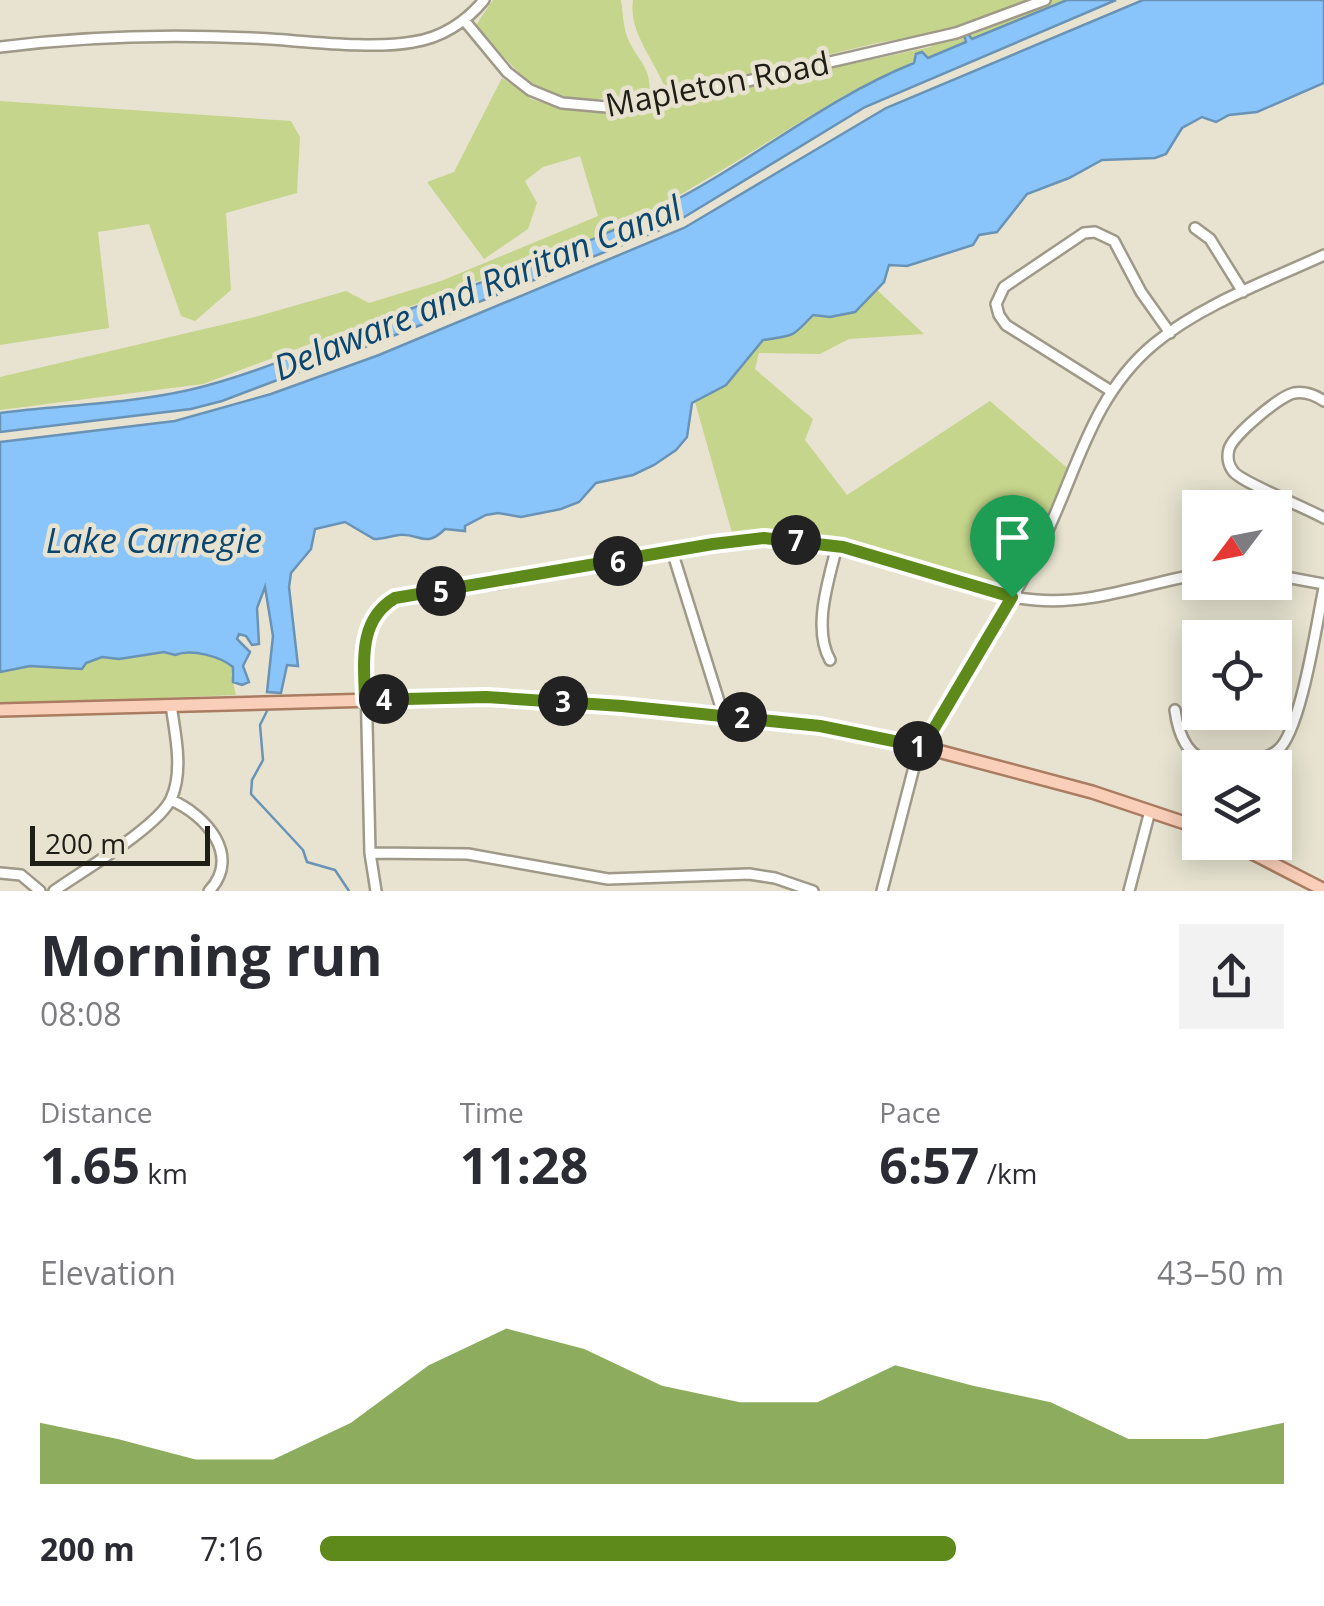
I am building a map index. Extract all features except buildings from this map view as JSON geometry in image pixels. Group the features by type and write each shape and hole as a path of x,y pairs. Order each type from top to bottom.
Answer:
{"main road":[{"path":"0,710 540,699 723,714 820,726 923,747 1182,822"},
{"path":"1266,860 1324,890"}],"street":[{"path":"0,47 87,36 166,34 404,44 429,39 464,20 484,0"},
{"name":"Mapleton Road","path":"464,20 507,72 530,90 562,103 607,107 691,94 956,34 1045,0"},
{"path":"1196,228 1210,239 1242,292"},
{"path":"1111,392 1006,325 996,304 1004,286 1084,233 1101,232 1114,240 1141,292 1170,332"},
{"path":"882,891 923,747 1040,546 1083,441 1111,392 1140,358 1170,332 1242,292 1324,255"},
{"path":"1324,401 1308,394 1286,396 1235,438 1228,455 1237,476 1324,518"},
{"path":"376,891 370,853 367,630 375,614 395,598 764,538 837,546 1037,601 1078,600 1182,578"},
{"path":"830,660 823,648 822,624 837,546"},
{"path":"672,551 723,714"},
{"path":"1176,710 1178,730 1187,746 1194,756 1205,761 1250,762 1278,750 1294,724 1324,586 1292,579"},
{"path":"54,891 148,825 171,800 178,763 171,704"},
{"path":"171,800 199,816 221,848 221,873 208,891"},
{"path":"1129,891 1150,810"},
{"path":"370,853 468,854 608,879 749,874 813,891"},
{"path":"0,873 21,876 40,891"}],"green space":[{"path":"493,0 621,0 626,32 646,71 650,94 569,97 533,83 516,70 476,25"},
{"path":"633,0 1067,0 971,40 968,34 964,36 966,42 928,58 922,52 897,71 842,97 696,185 606,233 203,384 0,410 0,377 251,318 346,291 369,303 441,281 598,216 580,156 543,167 525,181 537,203 528,229 484,259 427,182 454,172 502,78 531,99 566,110 630,110 931,47 934,33 667,93 639,36"},
{"path":"0,101 291,121 300,137 297,193 226,213 231,290 195,321 181,316 149,224 98,232 109,328 0,345"},
{"path":"876,289 924,334 849,339 820,354 759,353 755,369 813,419 805,440 847,495 990,401 1073,473 1010,591 823,535 734,540 695,402 726,385 763,340 792,334 813,315 849,313"},
{"path":"164,652 205,654 228,662 234,666 231,674 236,695 0,704 0,672"}],"water":[{"name":"Delaware and Raritan Canal","path":"1067,0 1116,0 865,107 668,227 222,401 191,409 0,432 0,413 166,395 216,383 570,248 696,189 849,94 914,63 916,54 922,52 928,58 966,42 964,35 972,39"},
{"name":"Lake Carnegie","path":"1143,0 1324,0 1324,83 1257,112 1229,115 1216,122 1202,117 1182,128 1166,154 1102,160 1027,194 997,232 979,235 973,245 907,266 889,265 884,282 855,312 830,317 813,315 792,334 763,340 726,385 692,403 687,437 676,450 633,475 596,483 579,502 521,517 486,515 465,526 465,531 445,529 427,539 399,535 374,539 345,522 315,529 311,549 291,573 289,587 298,666 287,665 281,693 267,692 273,636 265,587 257,608 259,644 252,645 239,634 237,639 250,652 243,666 249,682 242,685 233,682 233,667 228,663 190,653 102,657 86,663 82,669 30,666 0,672 0,442 175,421 271,394 379,355 684,228 886,108"}],"waterway":[{"path":"268,709 260,725 263,760 252,780 251,794 303,850 307,862 335,870 349,891"}],"route":[{"path":"764,538 809,541 865,552 1012,597 923,747 820,726 544,699 365,700 367,630 375,614 395,598 713,544 764,538"}]}
